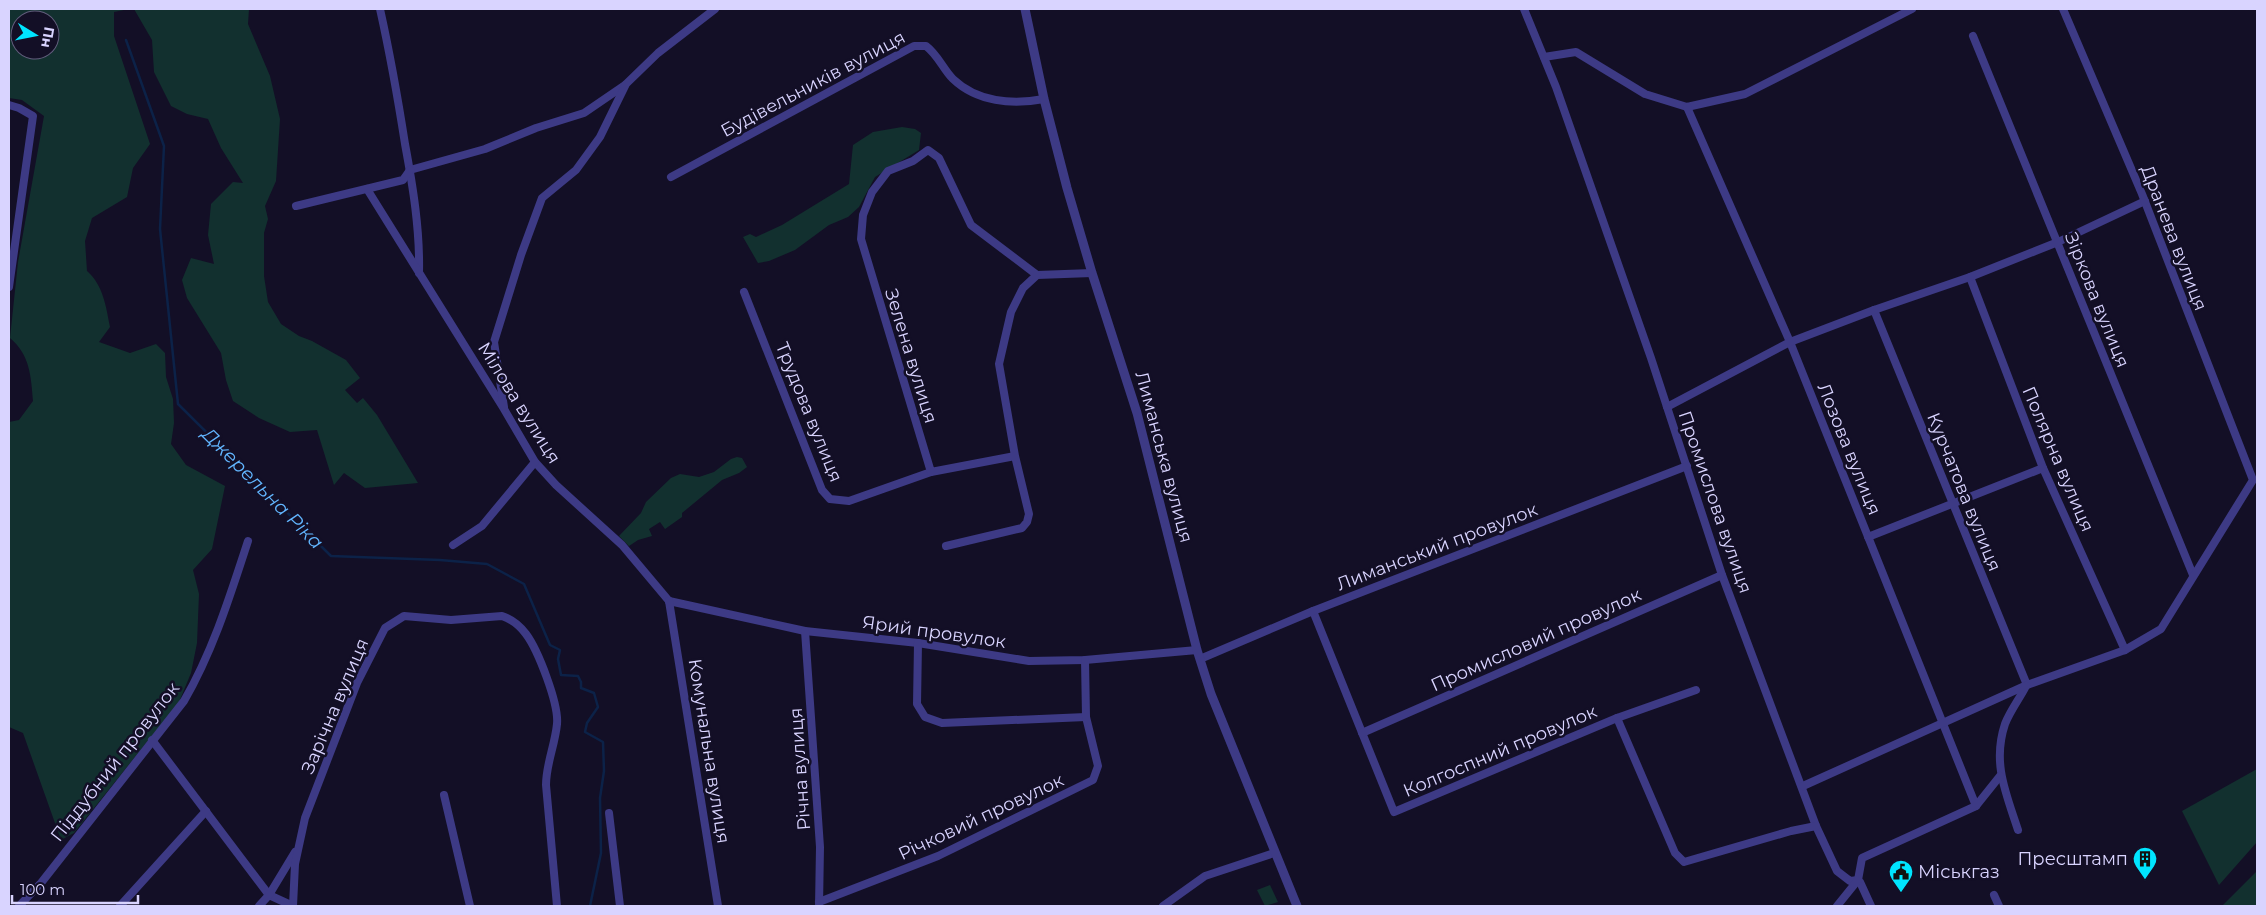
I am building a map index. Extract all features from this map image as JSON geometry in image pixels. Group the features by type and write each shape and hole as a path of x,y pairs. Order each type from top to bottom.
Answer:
{"street":[{"path":"380,9 391,54 410,170 420,242 419,274"},
{"path":"296,206 403,180 410,170 485,149 536,128 584,113 626,84 658,53 715,9"},
{"name":"Лиманська вулиця","path":"1025,9 1044,100 1092,274 1137,413 1198,654 1215,702 1296,906"},
{"name":"Промислова вулиця","path":"1524,9 1556,87 1667,407 1722,574 1803,786 1816,826 1837,872 1850,881 1858,880"},
{"path":"1544,57 1576,52 1644,94 1687,107 1746,94 1912,9"},
{"name":"Дранева вулиця","path":"2063,9 2145,201 2253,480 2193,575"},
{"name":"Зіркова вулиця","path":"1973,36 2193,575"},
{"name":"Будівельників вулиця","path":"672,177 914,46 926,46 932,51 952,78 965,89 982,97 1011,102 1044,100"},
{"path":"504,409 494,342 521,255 542,198 580,163 600,136 626,84"},
{"path":"9,105 34,116 9,287"},
{"name":"Лозова вулиця","path":"1687,107 1790,342 1976,806"},
{"name":"Зелена вулиця","path":"931,472 861,239 863,215 872,192 888,171 914,161 928,150 940,158 971,225 1005,253 1037,275"},
{"name":"Мілова вулиця","path":"366,189 504,409 535,462 556,485 622,545 669,601"},
{"path":"1667,407 1790,342 1874,310 1970,277 2058,242 2145,201"},
{"path":"946,546 1022,528 1027,522 1029,514 999,364 1011,312 1023,288 1037,275 1092,274"},
{"name":"Полярна вулиця","path":"1970,277 2043,468 2125,650"},
{"name":"Трудова вулиця","path":"744,292 822,490 830,499 849,501 931,472"},
{"name":"Курчатова вулиця","path":"1874,310 2027,686"},
{"path":"931,472 1016,456"},
{"path":"453,545 486,521 535,462"},
{"name":"Лиманський провулок","path":"1198,654 1687,466"},
{"path":"1868,537 2043,468"},
{"name":"Піддубний провулок","path":"19,906 184,701 198,677 217,633 248,541"},
{"name":"Промисловий провулок","path":"1362,733 1722,574"},
{"path":"1803,786 2027,686 2125,650 2162,629 2193,575"},
{"name":"Ярий провулок","path":"669,601 805,631 918,643 1030,661 1198,654"},
{"name":"Комунальна вулиця","path":"669,601 718,906"},
{"path":"1313,611 1362,733"},
{"name":"Зарічна вулиця","path":"293,906 295,864 305,818 357,682 385,628 404,616 451,620 502,616 510,618 532,644 552,694 557,723 546,768 546,785 558,906"},
{"name":"Річна вулиця","path":"805,631 820,847 819,904"},
{"path":"918,643 918,704 925,717 942,723 1086,717"},
{"name":"Річковий провулок","path":"819,904 938,856 1093,780 1098,766 1086,717 1086,660"},
{"path":"2018,830 2000,776 1999,749 2006,723 2027,686"},
{"name":"Колгоспний провулок","path":"1362,733 1394,812 1617,718 1696,690"},
{"name":"Колгоспний провулок","path":"1617,718 1675,854 1684,862 1791,831 1816,826"},
{"path":"152,740 269,895 293,906"},
{"path":"1837,906 1858,880 1862,858 1976,806 2000,776"},
{"path":"444,795 470,906"},
{"path":"120,906 206,810"},
{"path":"608,813 620,906"},
{"path":"259,906 269,895 299,845"},
{"path":"1163,906 1204,876 1274,853"},
{"path":"1858,880 1871,906"},
{"path":"1994,895 1999,906"}],"green space":[{"path":"9,9 129,9 114,12 114,36 150,144 133,168 127,197 92,218 85,241 87,271 100,289 110,327 99,342 130,353 156,344 165,353 166,377 173,399 174,423 171,444 186,465 225,486 212,549 193,570 199,594 197,643 191,673 179,702 74,833 61,840 23,733 9,727 9,422 19,420 33,401 26,359 10,338 18,262 44,116 22,100 9,98"},
{"path":"134,9 249,9 248,24 270,76 280,119 276,181 265,206 268,219 264,233 264,276 268,302 281,324 299,336 346,360 360,378 345,390 357,403 363,398 377,415 418,483 365,488 344,473 334,485 317,430 290,432 259,418 233,401 226,380 221,353 187,298 182,280 191,258 214,264 208,235 211,204 233,182 243,183 221,148 208,119 187,114 171,106 154,72 152,40"},
{"path":"902,127 915,129 921,133 919,150 875,177 859,207 848,217 829,225 795,250 769,261 758,263 743,237 750,234 756,237 782,225 849,184 853,145 873,132"},
{"path":"742,458 747,467 739,473 722,480 682,513 682,517 665,529 660,522 649,529 652,536 638,540 629,546 619,536 641,513 646,502 671,478 680,474 699,477 714,472 731,459"},
{"path":"2257,769 2257,842 2219,885 2182,811"},
{"path":"2257,871 2257,906 2222,906"},
{"path":"1270,885 1278,902 1265,906 1257,890"}],"waterway":[{"name":"Джерельна Ріка","path":"126,40 164,146 160,229 178,404 331,556 440,560 487,564 524,584 550,645 560,650 558,659 561,675 578,676 581,688 594,693 598,707 587,723 585,732 603,742 604,771 600,798 601,853 590,906"}],"place":[{"name":"Пресштамп","path":"2145,880"},
{"name":"Міськгаз","path":"1901,893"}]}
